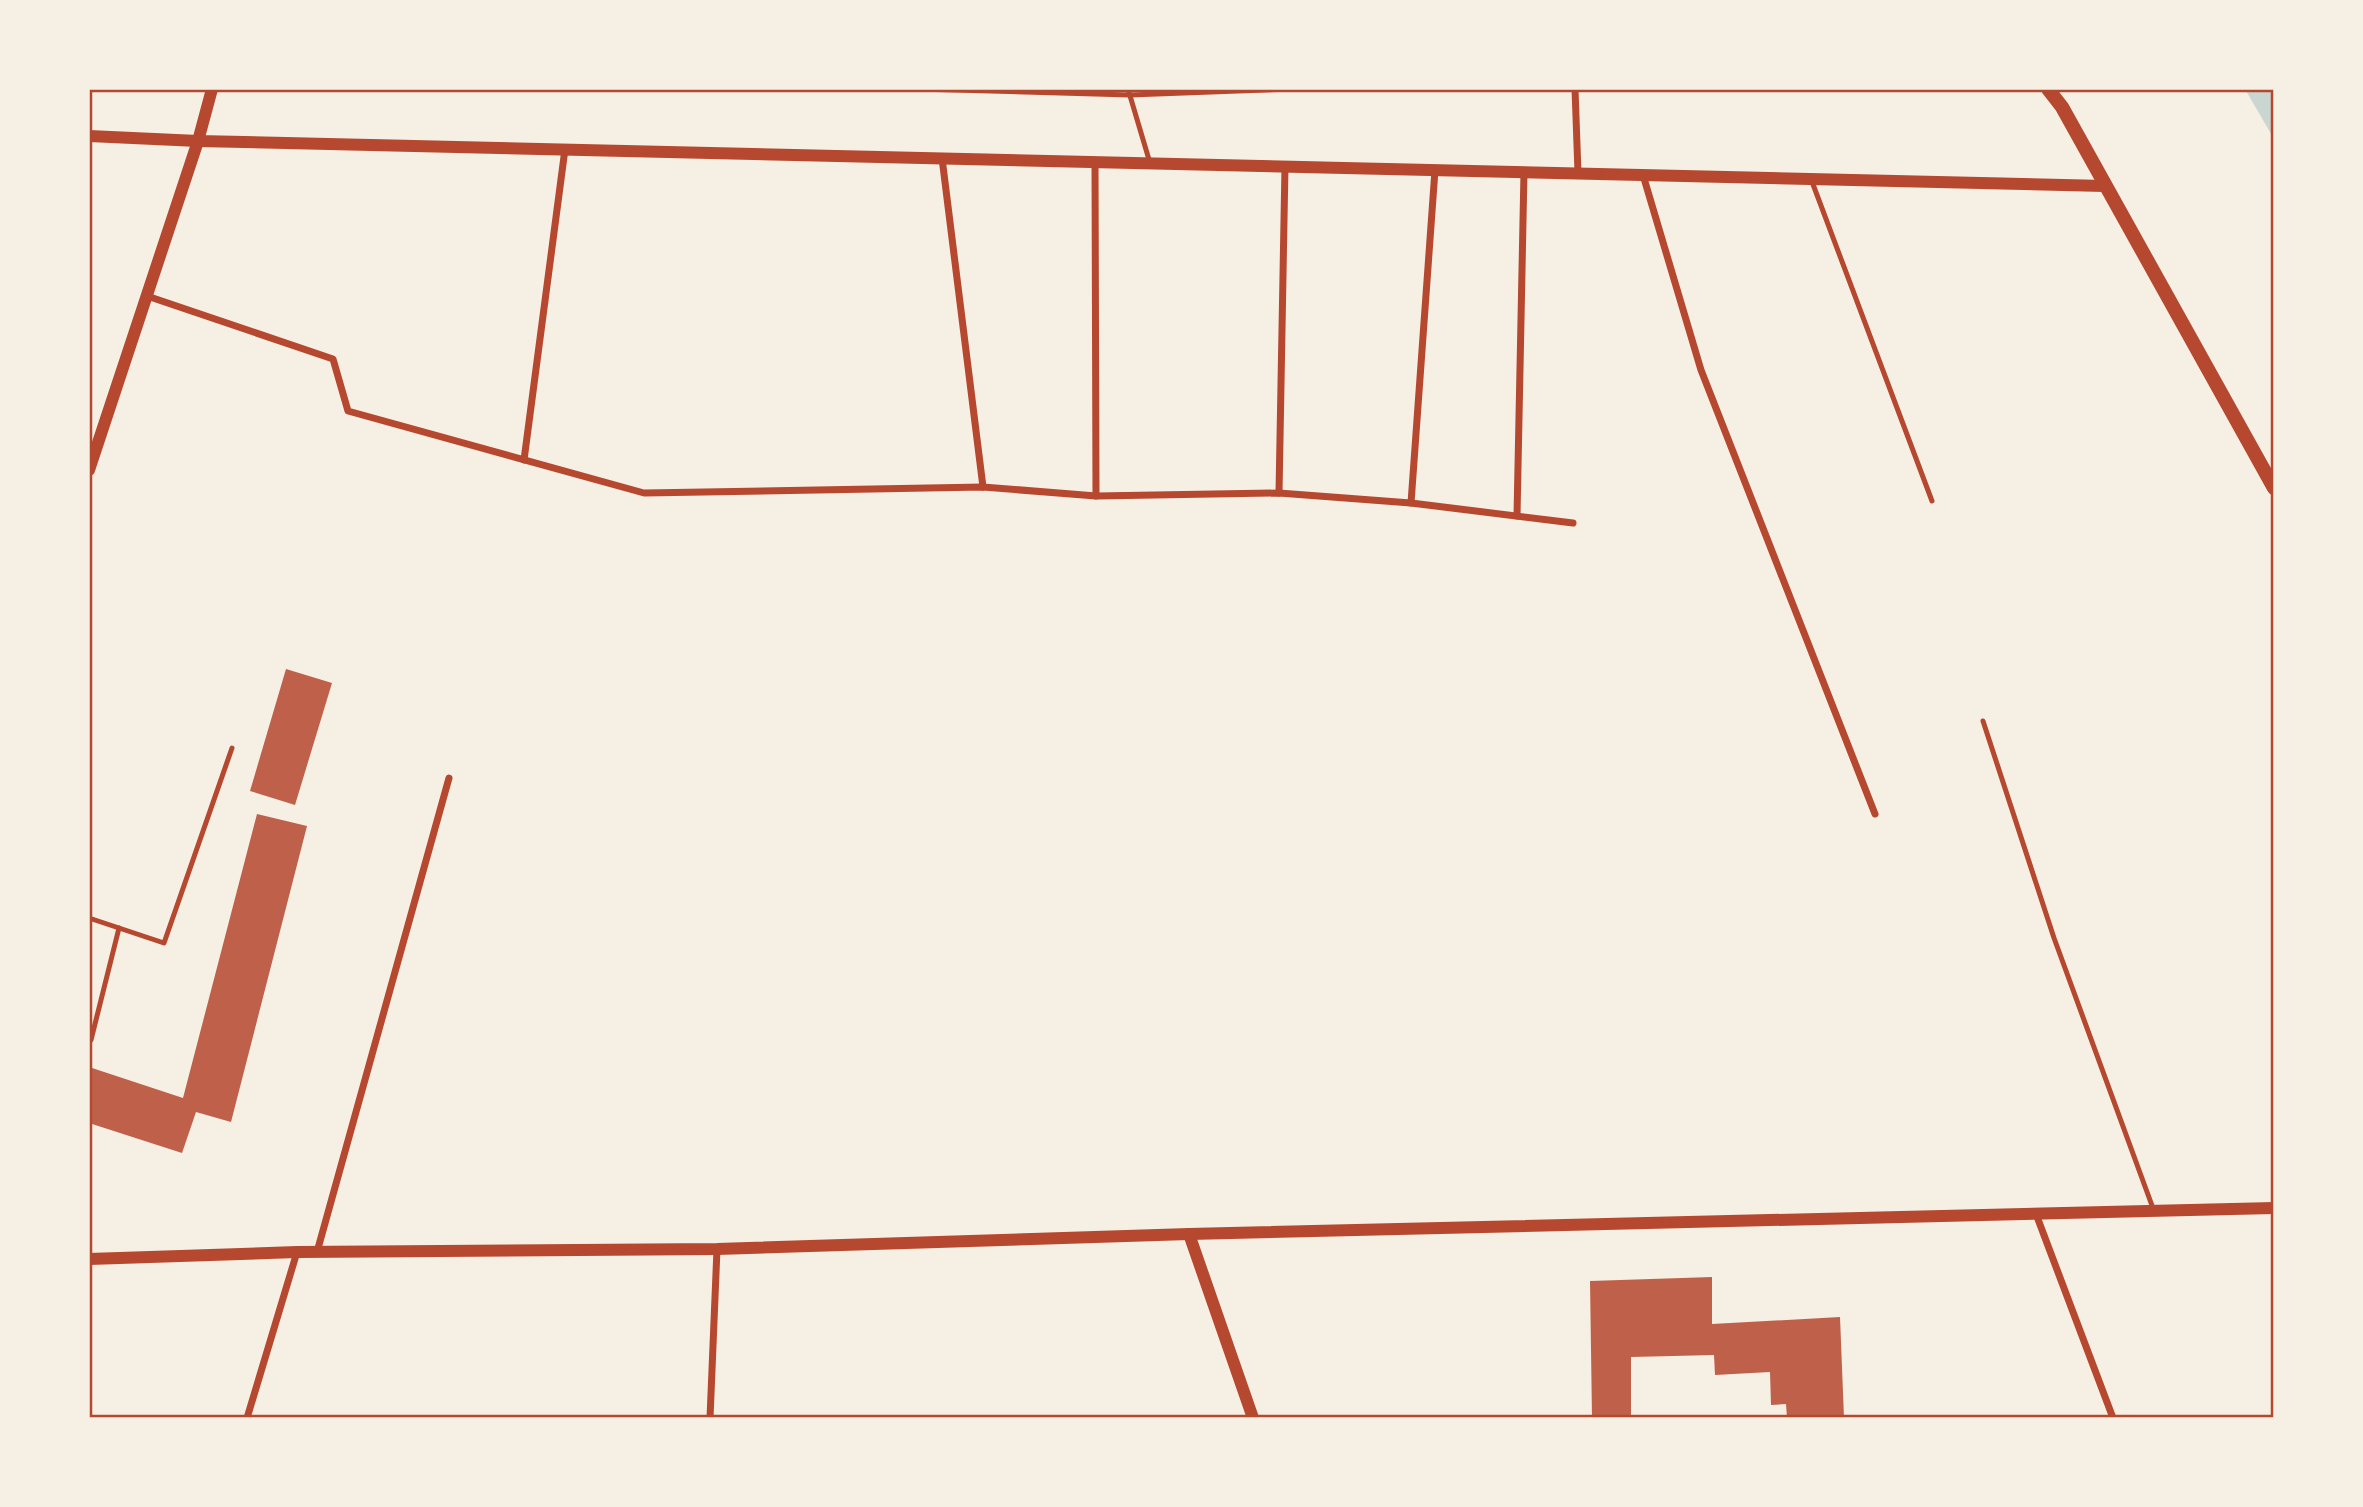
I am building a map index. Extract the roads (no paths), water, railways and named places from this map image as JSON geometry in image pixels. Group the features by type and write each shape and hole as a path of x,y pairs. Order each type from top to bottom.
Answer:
{"main road":[{"path":"2048,89 2062,107 2274,488"}],"street":[{"path":"89,470 198,141 212,89"},
{"path":"1575,89 1578,173"},
{"path":"89,136 198,141 2105,186"},
{"path":"524,460 565,149"},
{"path":"942,158 982,487"},
{"path":"1095,162 1096,496"},
{"path":"1279,493 1285,166"},
{"path":"1411,503 1435,170"},
{"path":"1517,516 1524,172"},
{"path":"1643,175 1702,370 1875,814"},
{"path":"147,296 333,359 348,411 644,494 982,487 1096,496 1279,493 1411,503 1573,523"},
{"path":"317,1252 449,778"},
{"path":"89,1259 297,1252 717,1249 1189,1234 2274,1208"},
{"path":"2036,1214 2113,1418"},
{"path":"1189,1234 1253,1418"},
{"path":"710,1418 717,1249"},
{"path":"247,1418 297,1252"}],"lane":[{"path":"918,89 1129,92 1293,89"},
{"path":"1129,92 1150,163"},
{"path":"1811,179 1932,501"},
{"path":"1983,721 2054,938 2155,1212"},
{"path":"89,918 164,943 232,748"},
{"path":"91,1040 119,928"}]}
